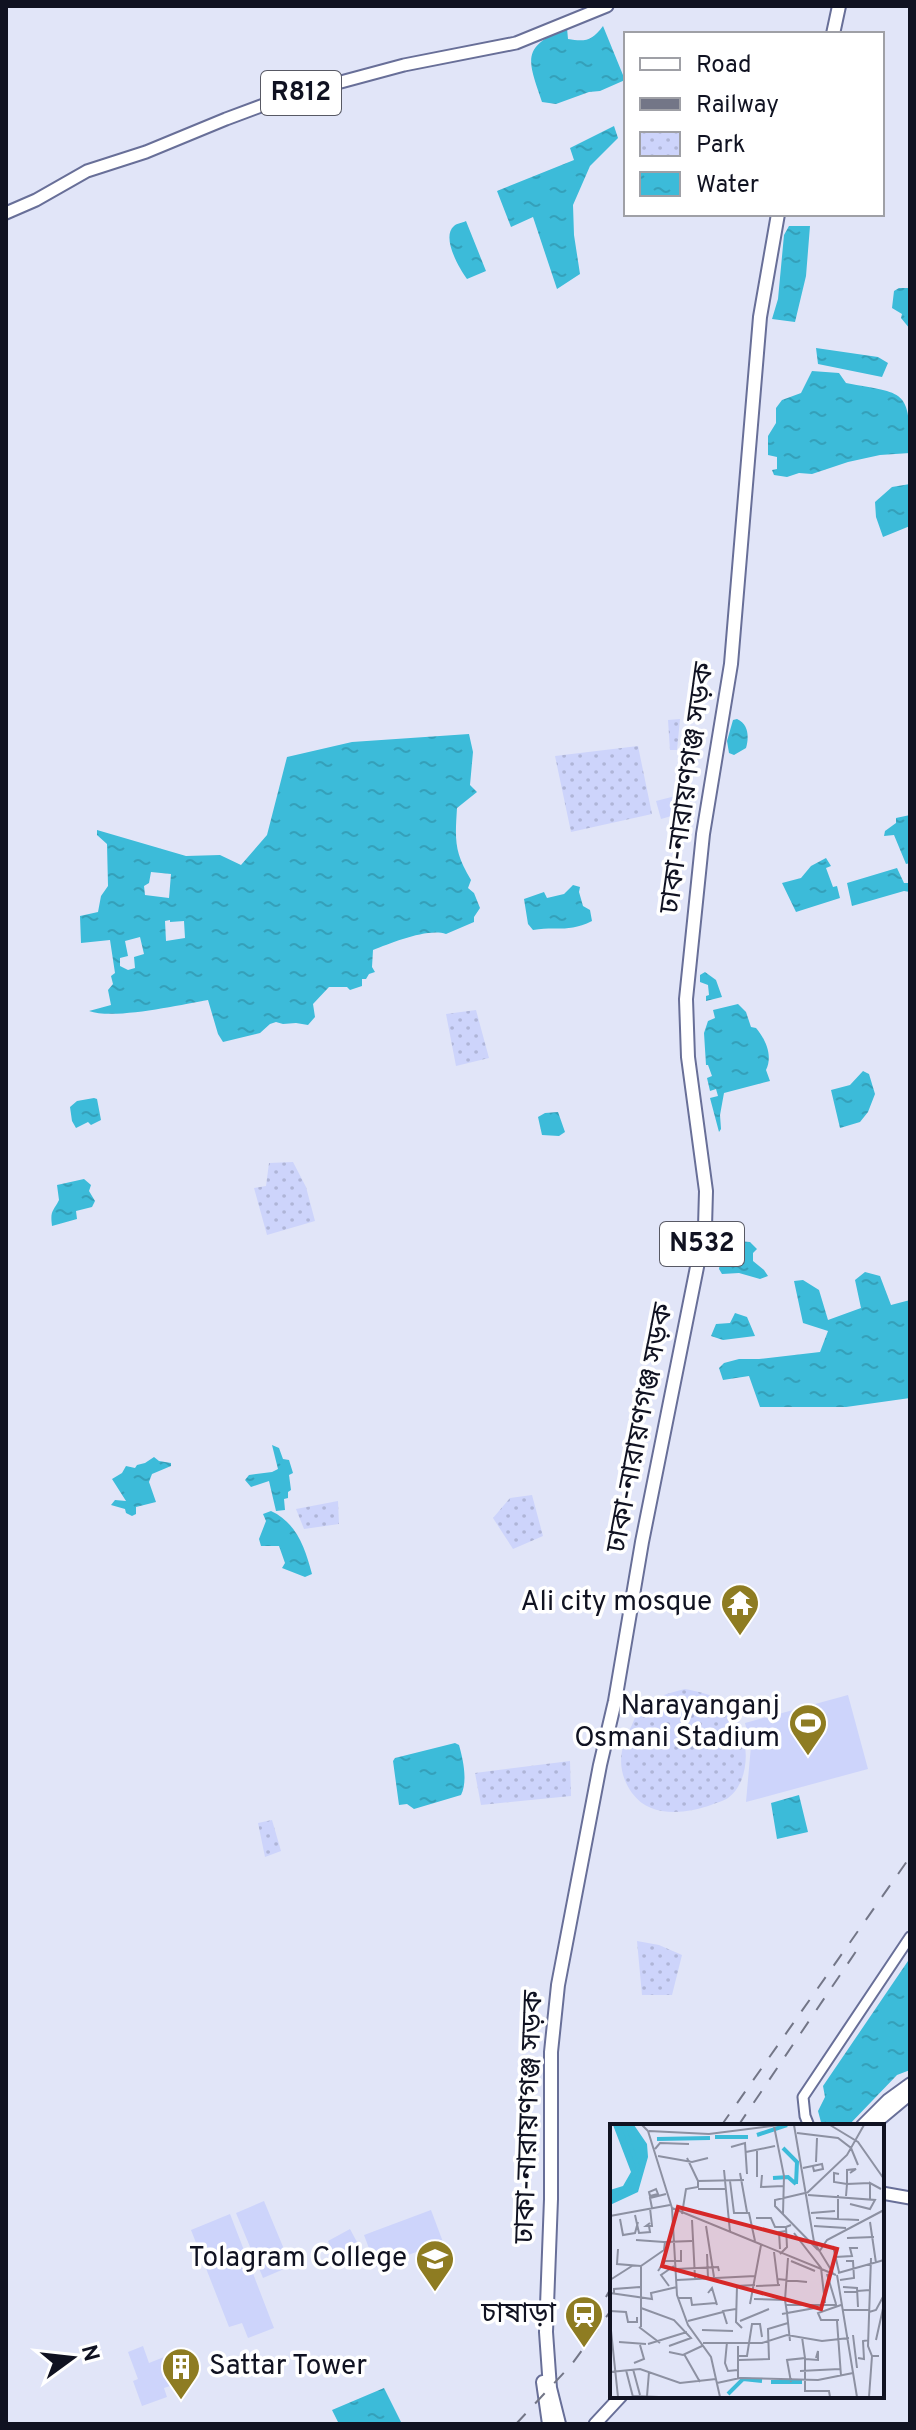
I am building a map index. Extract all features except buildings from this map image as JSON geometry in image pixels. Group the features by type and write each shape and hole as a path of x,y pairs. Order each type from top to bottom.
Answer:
{"highway":[{"path":"833,32 839,6"},
{"name":"ঢাকা-নারায়ণগঞ্জ সড়ক","path":"559,2424 550,2388 546,2332 551,2199 551,2052 558,1985 705,1227 706,1191 688,1057 686,999 702,842 731,664 761,305 778,216"},
{"name":"ঢাকা-নারায়ণগঞ্জ সড়ক","path":"548,2268 539,2330 543,2394 549,2424"}],"main road":[{"name":"R812","path":"6,213 87,171 146,152 285,97 404,65 516,43 607,6"},
{"path":"864,2124 910,2084"},
{"path":"874,2124 910,2094"},
{"path":"884,2193 910,2198"},
{"path":"595,2424 619,2398"},
{"path":"604,2424 628,2398"}],"street":[{"path":"808,2124 803,2097 910,1937"}],"green space":[{"path":"680,719 677,750 670,750 668,720"},
{"path":"638,746 652,814 571,832 555,756"},
{"path":"691,792 696,809 661,819 656,801"},
{"path":"476,1010 489,1058 456,1066 446,1014"},
{"path":"293,1162 306,1187 315,1221 267,1235 254,1188 266,1186 269,1163"},
{"path":"532,1495 543,1536 513,1549 493,1518 510,1498"},
{"path":"338,1501 339,1524 304,1529 296,1509"},
{"path":"685,1689 716,1698 733,1713 744,1737 745,1765 737,1789 726,1799 690,1810 668,1812 648,1807 632,1793 623,1776 622,1751 640,1709 655,1698"},
{"name":"Narayanganj Osmani Stadium","path":"848,1695 868,1769 746,1802 751,1746 745,1723"},
{"path":"570,1761 571,1796 481,1805 475,1773"},
{"path":"272,1820 281,1851 265,1857 258,1823"},
{"path":"637,1941 659,1945 682,1955 672,1995 642,1995"},
{"path":"264,2201 291,2266 263,2278 236,2213"},
{"path":"431,2210 443,2242 376,2267 364,2235"},
{"path":"230,2214 274,2328 248,2338 242,2323 229,2327 191,2230"},
{"path":"350,2229 358,2244 335,2256 328,2241"},
{"path":"143,2346 149,2363 169,2355 179,2383 164,2388 167,2397 142,2406 133,2381 138,2379 128,2352"}],"water":[{"path":"603,26 624,80 556,104 542,102 531,65 535,49 541,42 567,28 568,39 584,40 595,35"},
{"path":"614,126 618,138 590,166 573,205 580,274 557,289 533,217 511,227 497,191 574,160 570,148"},
{"path":"466,221 486,271 467,279 449,237 454,226"},
{"path":"789,226 810,226 806,276 795,322 772,319 778,299 784,235"},
{"path":"910,288 910,329 901,318 902,314 892,308 894,291"},
{"path":"816,348 878,357 888,363 882,377 818,364"},
{"path":"812,371 839,373 846,383 881,389 900,398 908,416 910,453 880,455 812,474 774,475 772,470 777,469 777,457 768,455 768,436 776,423 776,408 782,400 801,393"},
{"path":"910,484 910,526 883,537 875,502 892,487"},
{"path":"737,719 746,728 748,740 746,748 734,755 729,753 727,741 733,720"},
{"path":"469,734 473,752 470,785 477,792 457,808 456,837 461,861 471,880 468,888 474,893 480,908 474,922 446,934 429,933 373,950 372,967 375,972 362,979 362,986 350,990 347,987 329,987 313,1004 315,1017 308,1025 276,1022 260,1033 223,1042 208,1000 130,1013 89,1011 111,1005 108,990 113,984 111,976 115,973 110,940 81,943 80,916 98,912 101,896 108,886 107,844 97,835 97,830 186,856 220,855 241,865 267,835 287,757 352,742","holes":["151,872 171,874 169,898 145,895 144,886 149,883","165,921 184,921 185,938 166,941","140,937 144,954 134,957 135,968 128,970 120,966 120,958 128,956 125,941"]},
{"path":"910,815 910,863 906,864 894,835 884,836 885,831 896,823 896,818"},
{"path":"826,858 831,866 826,868 840,898 796,912 782,883 801,878 811,866"},
{"path":"897,868 904,883 910,883 910,892 852,906 847,883"},
{"path":"573,885 580,887 583,906 590,910 592,921 569,928 533,930 528,924 524,899 544,892 547,898 564,894"},
{"path":"705,972 716,980 722,997 706,1001 708,985 700,982 700,975"},
{"path":"738,1004 746,1012 751,1027 756,1028 765,1043 769,1054 766,1070 770,1081 724,1093 719,1132 710,1098 718,1096 716,1089 710,1091 707,1078 712,1076 706,1065 704,1033 708,1021 715,1018 713,1010"},
{"path":"863,1071 869,1074 875,1094 868,1112 860,1122 840,1128 831,1090 850,1085"},
{"path":"97,1099 101,1120 76,1128 70,1107 77,1101"},
{"path":"558,1112 565,1132 559,1136 542,1135 538,1117"},
{"path":"84,1179 91,1185 89,1191 95,1201 92,1207 76,1211 77,1219 52,1226 52,1214 59,1200 57,1185"},
{"path":"738,1241 750,1242 757,1249 753,1253 753,1261 768,1276 760,1279 739,1273 722,1274 719,1269 722,1253 728,1252"},
{"path":"865,1272 880,1276 891,1305 910,1300 910,1398 846,1407 760,1407 749,1376 723,1380 719,1368 724,1363 820,1352 828,1331 803,1323 794,1281 803,1280 819,1290 828,1320 861,1308 855,1280"},
{"path":"735,1313 747,1317 755,1336 723,1340 711,1336 716,1324 730,1323"},
{"path":"272,1445 279,1448 283,1459 289,1460 293,1473 289,1475 291,1490 288,1498 284,1499 285,1510 276,1511 269,1481 251,1487 245,1480 249,1475 278,1469"},
{"path":"154,1457 171,1463 171,1466 152,1474 149,1482 156,1502 136,1507 136,1514 132,1516 125,1509 111,1505 115,1500 126,1501 112,1479 122,1473 126,1466 135,1468"},
{"path":"271,1511 294,1529 312,1574 305,1577 282,1568 285,1563 279,1546 261,1546 259,1539 266,1521 263,1514"},
{"path":"455,1743 459,1745 464,1770 461,1795 414,1809 407,1804 399,1805 395,1758"},
{"path":"799,1795 808,1832 777,1839 771,1803"},
{"path":"910,1958 910,2070 897,2075 850,2124 821,2124 818,2111 825,2097 823,2086"},
{"path":"384,2388 402,2424 339,2424 332,2410"}],"railway":[{"path":"722,2124 910,1857"},
{"path":"739,2124 861,1944"},
{"path":"606,2297 610,2290"},
{"path":"516,2424 572,2364 610,2312"}],"place":[{"name":"Ali city mosque","path":"740,1637"},
{"name":"Narayanganj Osmani Stadium","path":"808,1757"},
{"name":"Tolagram College","path":"435,2293"},
{"name":"চাষাড়া","path":"584,2349"},
{"name":"Sattar Tower","path":"181,2401"}]}
